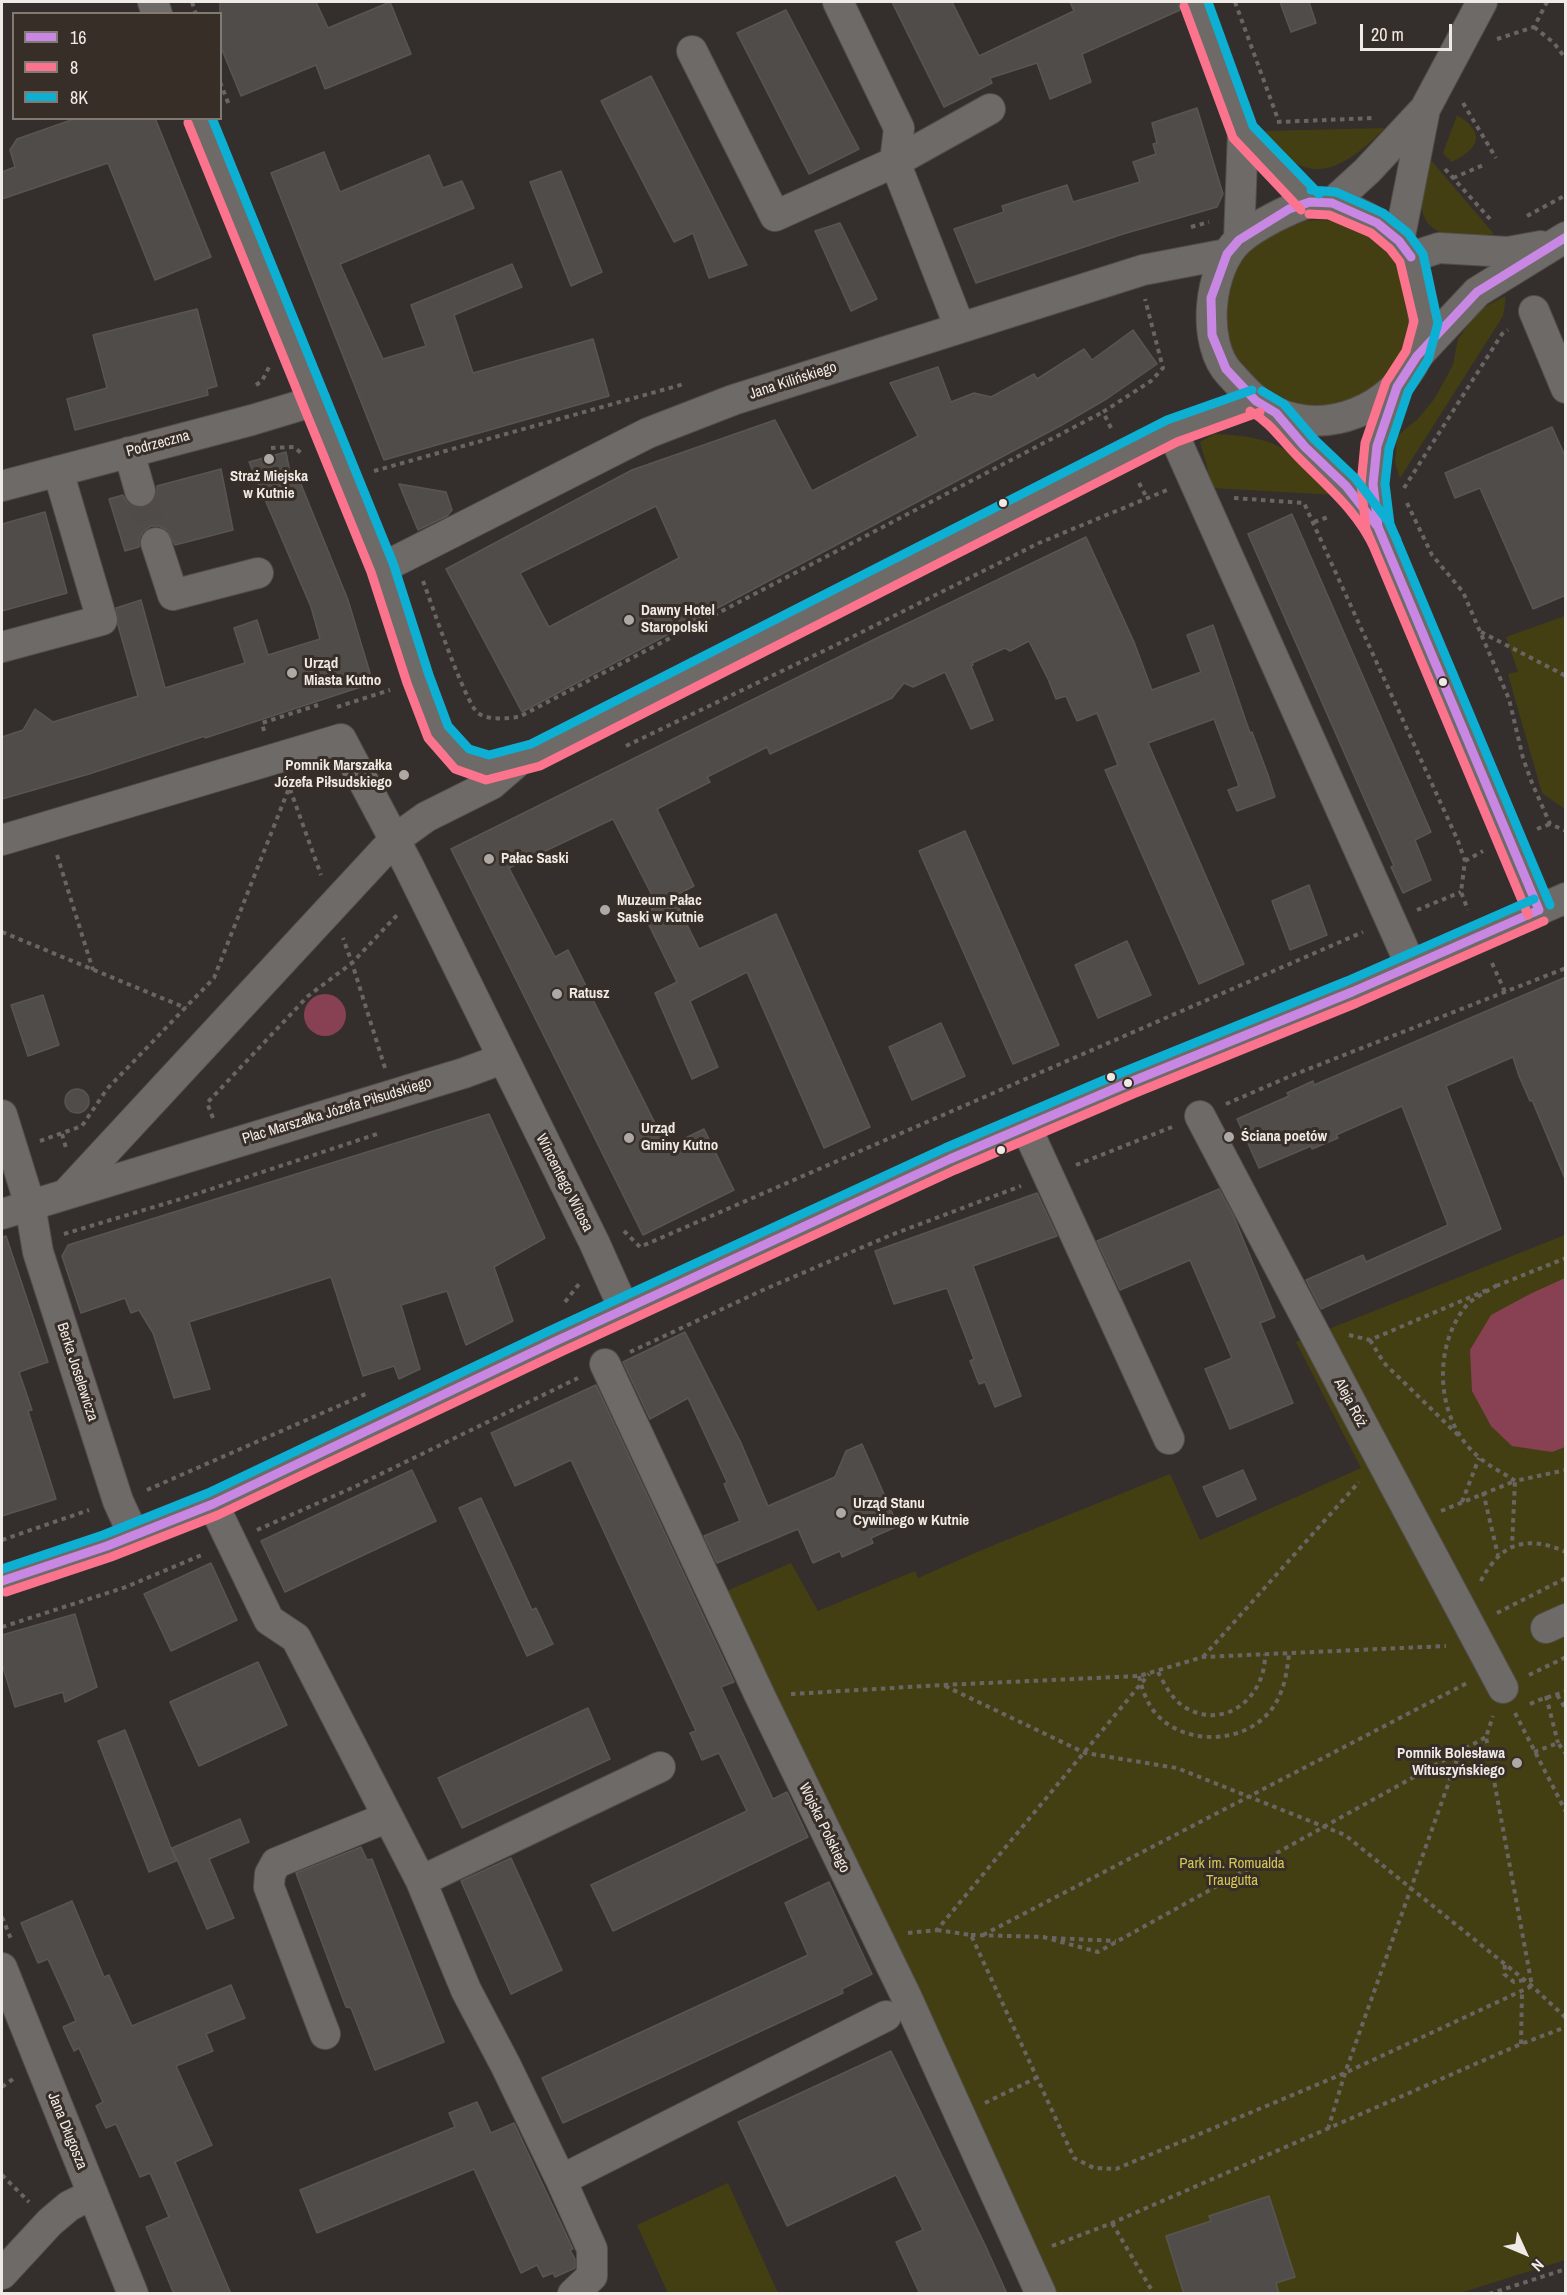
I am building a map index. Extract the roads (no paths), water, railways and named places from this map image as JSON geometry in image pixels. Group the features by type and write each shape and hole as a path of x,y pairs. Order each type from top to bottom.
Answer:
{"street":[{"path":"838,2 899,128 895,162 960,328"},
{"path":"1195,2 1243,132 1233,247 1211,298 1212,335 1226,369 1346,486 1378,527 1539,910"},
{"path":"1233,247 1289,209 1321,202 1367,171 1425,109 1482,2"},
{"path":"692,51 775,216 895,162 990,109"},
{"path":"1417,356 1426,321 1405,249 1425,109"},
{"path":"201,120 382,568 418,679 438,732 462,759 489,768 535,754 1173,431 1266,407 1309,421 1349,417 1375,405 1397,387"},
{"path":"1243,132 1321,202 1377,223 1405,249 1438,248 1508,252 1559,240"},
{"path":"1378,527 1373,484 1377,446 1397,387 1417,356 1477,292 1559,240"},
{"name":"Jana Kilińskiego","path":"382,568 648,433 733,400 1143,270 1233,247"},
{"path":"1534,311 1566,388"},
{"name":"Podrzeczna","path":"2,486 315,401"},
{"path":"1173,431 1411,966"},
{"path":"129,452 140,491"},
{"path":"2,647 102,620 58,471"},
{"path":"156,543 173,595 258,573"},
{"path":"2,840 341,739 420,891 502,1059"},
{"path":"66,1194 394,840 426,817 492,784 520,760"},
{"path":"2,1581 134,1536 213,1504 624,1309 1026,1127 1411,966 1566,898"},
{"name":"Plac Marszałka Józefa Piłsudskiego","path":"2,1214 502,1059"},
{"name":"Wincentego Witosa","path":"502,1059 594,1242 624,1309"},
{"path":"2,1115 30,1206"},
{"name":"Aleja Róż","path":"1200,1116 1481,1647"},
{"path":"1026,1127 1169,1439"},
{"name":"Berka Joselewicza","path":"30,1206 38,1252 118,1501 134,1536"},
{"name":"Wojska Polskiego","path":"605,1364 760,1696 906,1996 1041,2294"},
{"path":"213,1504 269,1620 296,1638 421,1881 466,1990 561,2180 592,2249 592,2276 573,2294"},
{"path":"421,1881 660,1767"},
{"path":"326,2034 269,1887 270,1874 276,1863 388,1817"},
{"name":"Jana Długosza","path":"2,1968 133,2294"},
{"path":"561,2180 886,2016"},
{"path":"2,2274 50,2222 69,2206 93,2194"}],"tunnel":[{"path":"140,491 156,543"}],"place":[{"name":"Straż Miejska w Kutnie","path":"269,459"},
{"name":"Dawny Hotel Staropolski","path":"629,620"},
{"name":"Urząd Miasta Kutno","path":"292,673"},
{"name":"Pomnik Marszałka Józefa Piłsudskiego","path":"404,775"},
{"name":"Pałac Saski","path":"489,859"},
{"name":"Muzeum Pałac Saski w Kutnie","path":"605,910"},
{"name":"Ratusz","path":"557,994"},
{"name":"Ściana poetów","path":"1229,1137"},
{"name":"Urząd Gminy Kutno","path":"629,1138"},
{"name":"Urząd Stanu Cywilnego w Kutnie","path":"841,1513"},
{"name":"Pomnik Bolesława Wituszyńskiego","path":"1517,1763"}],"park label":[{"name":"Park im. Romualda Traugutta","path":"1232,1872"}]}
